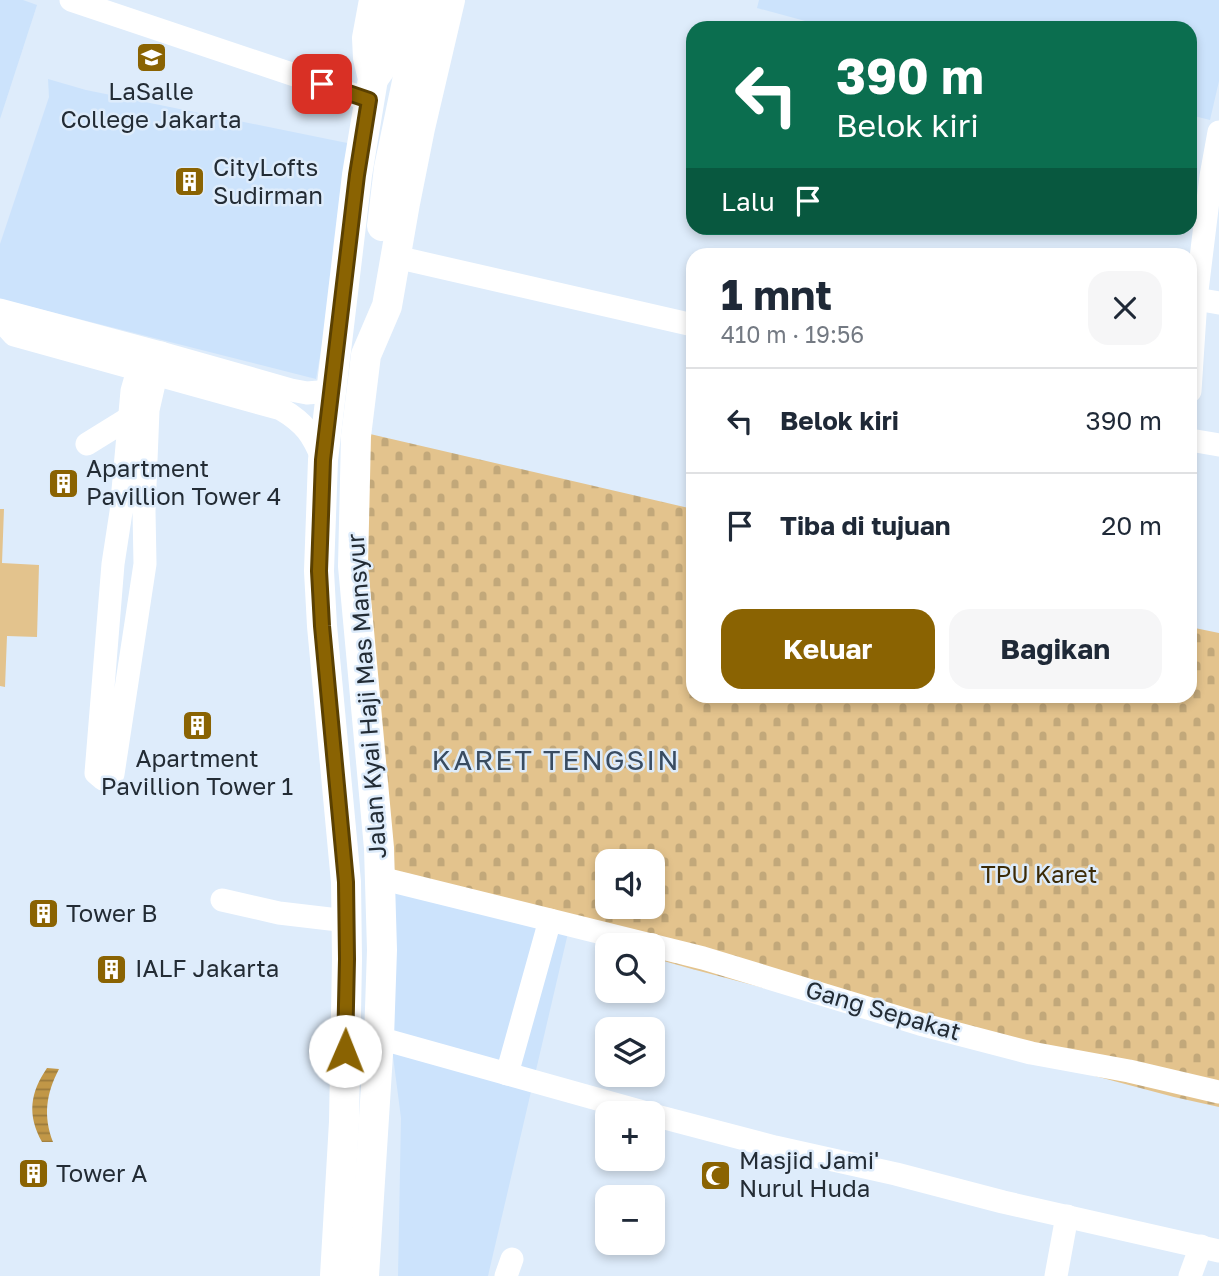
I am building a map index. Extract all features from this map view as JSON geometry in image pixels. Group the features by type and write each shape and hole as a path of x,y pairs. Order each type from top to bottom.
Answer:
{"main road":[{"name":"Jalan Kyai Haji Mas Mansyur","path":"364,1276 382,950 379,848 353,566 356,436 366,355 387,306 420,128 450,0"},
{"name":"Jalan Kyai Haji Mas Mansyur","path":"335,1276 344,1122 347,959 344,857 319,571 323,460 357,175 371,89 367,38 402,6"},
{"path":"366,355 389,168 402,6"}],"street":[{"path":"71,0 371,89"},
{"path":"1197,293 1215,177 1219,132"},
{"path":"396,257 686,323"},
{"path":"1197,299 1219,303"},
{"path":"0,310 281,409 299,420 308,430 323,460"},
{"path":"0,319 14,335 307,393 331,391"},
{"path":"132,512 145,564 110,736 113,564 132,512 139,414 150,361"},
{"path":"87,444 139,414"},
{"path":"1197,441 1219,445"},
{"path":"113,564 145,564"},
{"name":"Gang Sepakat","path":"380,878 703,958 920,1024 1019,1049 1219,1092"},
{"path":"222,900 279,913 346,921"},
{"path":"507,1074 550,920"},
{"path":"379,1038 604,1101"},
{"path":"665,1118 1003,1202 1210,1249 1190,1276"},
{"path":"1056,1276 1067,1216"}],"shaded area":[{"path":"0,0 23,0 37,5 0,119"},
{"path":"759,0 1219,0 1219,81 1210,120 1197,117 1197,21 805,21 757,8"},
{"path":"48,79 86,90 357,145 316,379 0,299 0,244 49,97"},
{"path":"370,879 568,933 488,1276 398,1276 401,1118"},
{"path":"47,1068 59,1069 47,1105 53,1142 42,1142 34,1123 32,1104 37,1086"}],"green space":[{"name":"TPU Karet","path":"370,434 686,507 686,703 1197,703 1197,628 1219,633 1219,1107 665,961 665,933 602,933 370,879 360,675"},
{"path":"0,509 4,509 2,563 39,565 37,637 7,636 5,687 0,686"}],"place":[{"name":"LaSalle College Jakarta","path":"151,58"},
{"name":"CityLofts Sudirman","path":"190,182"},
{"name":"Apartment Pavillion Tower 4","path":"63,483"},
{"name":"Apartment Pavillion Tower 1","path":"197,725"},
{"name":"Tower B","path":"43,914"},
{"name":"IALF Jakarta","path":"112,969"},
{"name":"Tower A","path":"33,1174"},
{"name":"Masjid Jami' Nurul Huda","path":"716,1175"}],"district":[{"name":"KARET TENGSIN","path":"556,760"}],"route":[{"path":"322,84 369,100 357,175 323,460 319,571 346,882 345,1051"}]}
